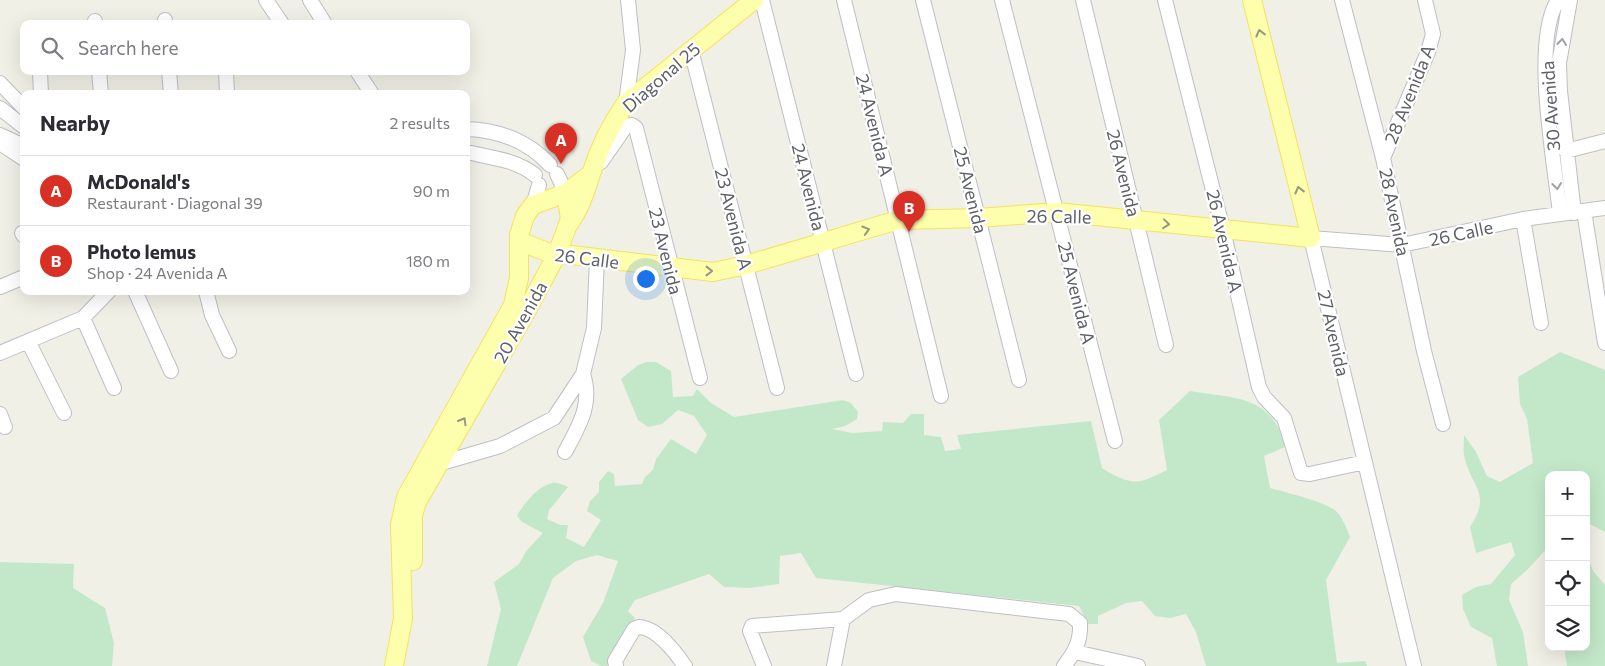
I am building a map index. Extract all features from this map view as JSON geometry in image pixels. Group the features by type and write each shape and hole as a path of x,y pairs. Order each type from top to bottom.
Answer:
{"main road":[{"name":"Diagonal 25","path":"569,224 580,208 591,174 614,119 626,103 754,0"},
{"name":"27 Avenida","path":"1252,0 1311,238"},
{"path":"533,205 566,193 591,174"},
{"name":"20 Avenida","path":"406,666 414,617 413,515 416,502 526,312 557,254 569,224 570,212 566,193"},
{"name":"20 Avenida","path":"394,666 403,618 401,510 406,497 514,305 519,278 519,241 522,222 533,205"},
{"name":"26 Calle","path":"519,241 537,250 557,254 713,272 746,265 898,220 978,218 1057,212 1311,238"}],"street":[{"path":"266,0 279,20"},
{"path":"310,0 322,20"},
{"path":"626,103 633,50 628,0"},
{"name":"24 Avenida","path":"762,0 856,374"},
{"name":"24 Avenida A","path":"844,0 941,396"},
{"name":"25 Avenida","path":"923,0 1019,380"},
{"name":"25 Avenida A","path":"1002,0 1115,441"},
{"name":"26 Avenida","path":"1082,0 1166,345"},
{"name":"26 Avenida A","path":"1165,0 1223,230 1259,387 1264,397 1284,418 1301,473 1310,474 1365,462"},
{"name":"28 Avenida","path":"1342,0 1383,158 1443,424"},
{"name":"28 Avenida A","path":"1383,158 1428,52 1433,34 1425,0"},
{"name":"30 Avenida","path":"1570,0 1560,63 1566,151 1573,212"},
{"name":"30 Avenida","path":"1555,1 1547,39 1545,75 1573,212"},
{"name":"23 Avenida A","path":"691,50 777,388"},
{"path":"40,75 41,90"},
{"path":"99,75 101,90"},
{"path":"169,75 171,90"},
{"path":"226,75 227,90"},
{"path":"360,75 369,90"},
{"path":"0,83 20,104"},
{"path":"0,108 20,124"},
{"name":"23 Avenida","path":"591,174 599,167 626,126 632,125 637,130 670,268 700,378"},
{"path":"470,129 496,132 533,150 553,170 566,193"},
{"path":"0,135 20,144"},
{"path":"500,159 510,138"},
{"path":"1566,151 1605,142"},
{"path":"0,143 20,156"},
{"path":"470,153 500,159 524,168 537,180 533,205"},
{"name":"26 Calle","path":"1311,238 1402,245 1523,219 1605,208"},
{"path":"1573,212 1605,343"},
{"path":"1523,219 1541,323"},
{"name":"27 Avenida","path":"1311,238 1414,666"},
{"path":"438,464 500,446 554,418 583,374 594,328 597,259"},
{"path":"0,287 20,280"},
{"path":"0,353 83,318 106,295"},
{"path":"137,295 171,371"},
{"path":"207,295 212,316 229,352"},
{"path":"83,318 114,388"},
{"path":"28,341 64,413"},
{"path":"565,452 584,418 588,388 583,374"},
{"path":"764,666 750,631 752,626 843,619 869,600 896,594 1069,614 1080,623 1081,636 1075,652 1064,666"},
{"path":"834,666 843,619"},
{"path":"616,666 615,661 634,629 639,627 649,630 670,646 685,666"},
{"path":"1075,652 1138,666"}],"green space":[{"path":"1560,352 1605,370 1605,532 1590,524 1590,471 1545,471 1545,550 1511,584 1509,600 1523,632 1528,666 1497,666 1492,638 1471,627 1463,609 1462,595 1476,587 1491,584 1515,555 1511,542 1476,553 1470,527 1477,515 1480,497 1464,455 1464,435 1476,452 1487,476 1500,482 1533,463 1527,419 1520,404 1518,377"},
{"path":"656,362 671,371 673,397 693,396 697,389 711,403 734,417 843,400 851,403 858,412 857,419 845,426 832,429 852,433 882,431 883,422 903,423 911,414 924,414 924,435 941,437 945,451 961,449 957,435 1091,421 1102,468 1120,478 1134,481 1149,479 1167,470 1159,420 1190,391 1250,402 1261,408 1271,417 1279,430 1285,447 1264,456 1270,488 1332,508 1343,520 1350,537 1326,580 1337,663 1365,661 1367,666 1206,666 1196,632 1186,614 1170,618 1155,616 1142,601 1126,603 1098,616 1098,624 1088,624 1079,606 816,578 801,553 780,556 779,584 749,588 724,587 709,574 635,600 628,611 635,618 624,643 607,666 601,666 591,661 583,637 603,603 618,561 597,555 576,561 553,578 517,666 487,666 501,609 494,582 519,564 527,550 543,533 522,522 517,516 531,496 541,488 552,483 568,487 549,510 547,519 560,525 568,525 566,538 584,547 601,520 587,511 590,501 599,492 599,482 608,471 614,474 615,486 642,484 645,477 653,470 656,459 671,439 696,454 707,435 694,416 678,410 662,424 648,427 638,420 621,379 638,365"},
{"path":"0,562 74,564 73,588 105,608 114,643 112,666 0,666"},
{"path":"1590,562 1593,571 1605,585 1605,666 1567,666 1565,651 1590,651"}],"place":[{"name":"McDonald's","path":"561,164"},
{"name":"Photo lemus","path":"909,232"}]}
